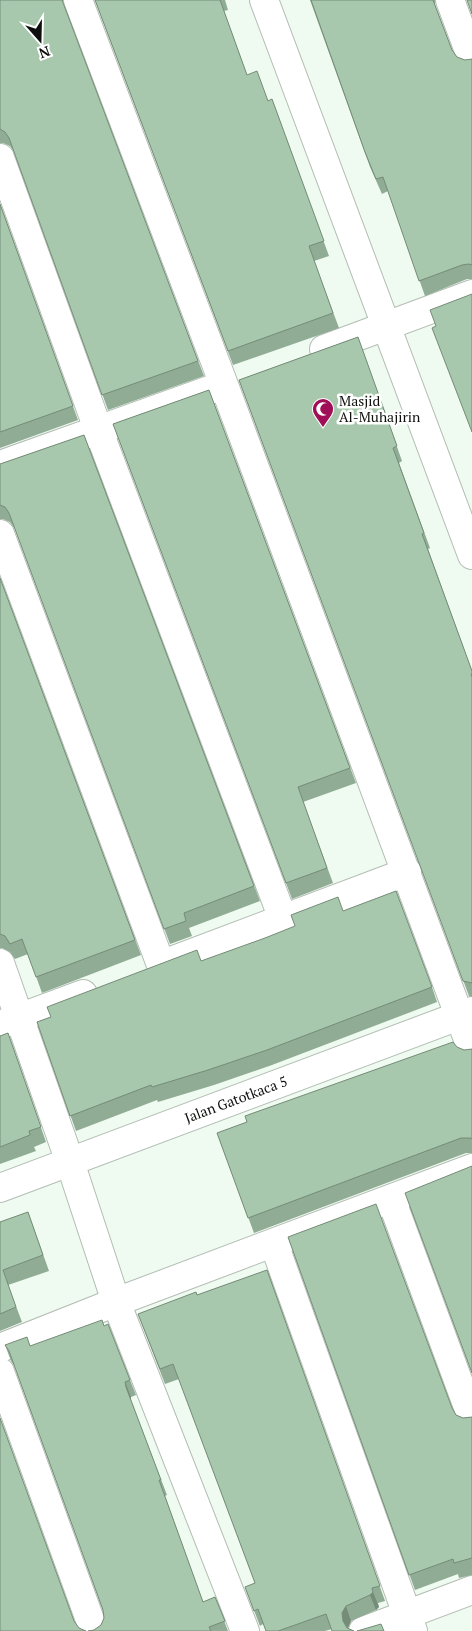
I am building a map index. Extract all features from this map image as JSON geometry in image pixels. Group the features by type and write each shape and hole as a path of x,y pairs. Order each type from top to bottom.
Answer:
{"street":[{"path":"78,0 407,872 465,1014 472,1050"},
{"path":"264,0 472,555"},
{"path":"450,0 472,59"},
{"path":"0,158 98,429 283,919"},
{"path":"296,359 387,327 472,294"},
{"path":"0,464 252,375"},
{"path":"0,534 161,965"},
{"path":"135,975 407,872"},
{"path":"0,963 10,1022 70,1162 116,1302 245,1631"},
{"path":"10,1022 108,985"},
{"name":"Jalan Gatotkaca 5","path":"0,1188 465,1014"},
{"path":"0,1348 116,1302 472,1168"},
{"path":"391,1199 472,1418"},
{"path":"274,1244 410,1623"},
{"path":"0,1372 94,1631"},
{"path":"363,1631 410,1623 472,1590"}],"building":[{"path":"0,0 62,0 198,361 102,395 9,138 0,129"},
{"path":"95,0 220,0 247,75 257,71 268,101 272,99 324,241 309,246 333,313 228,351"},
{"path":"311,0 433,0 452,50 457,57 465,60 472,59 472,265 462,265 419,281 383,177 376,179 365,152"},
{"path":"467,0 472,0 472,14"},
{"path":"0,204 73,406 0,432"},
{"path":"472,294 472,432 432,328 436,326 430,310"},
{"path":"358,337 397,446 393,448 424,533 422,534 472,671 472,983 463,981 239,380"},
{"path":"209,390 350,768 298,787 327,868 286,883 113,424"},
{"path":"84,435 254,886 184,913 186,921 164,929 9,513 5,507 0,505 0,464"},
{"path":"0,578 135,940 36,977 22,939 10,944 5,936 0,934"},
{"path":"396,891 432,987 267,1050 152,1087 151,1085 70,1116 37,1022 51,1017 47,1007 197,950 201,961 265,938 295,926 291,915 338,897 343,911"},
{"path":"8,1033 41,1127 29,1131 30,1135 0,1147 0,1036"},
{"path":"453,1042 457,1047 464,1050 472,1049 472,1139 461,1138 248,1218 217,1133 247,1122 245,1116"},
{"path":"472,1166 472,1373 405,1193"},
{"path":"376,1204 452,1408 456,1415 463,1418 472,1417 472,1558 454,1563 453,1559 409,1575 288,1237"},
{"path":"28,1212 43,1255 3,1270 16,1307 0,1314 0,1222"},
{"path":"267,1270 380,1586 372,1588 373,1592 370,1595 346,1606 342,1613 343,1621 347,1628 354,1631 332,1631 326,1614 278,1631 266,1631 258,1609 254,1611 245,1587 255,1583 173,1364 160,1369 138,1314 196,1292 197,1295"},
{"path":"102,1320 104,1326 108,1324 130,1380 125,1382 126,1387 161,1480 159,1480 203,1602 215,1597 225,1621 209,1627 211,1631 88,1631 94,1630 101,1625 104,1618 103,1610 9,1351 5,1345 27,1337 30,1346"},
{"path":"0,1418 74,1621 79,1628 86,1631 0,1631"},
{"path":"381,1624 384,1631 357,1631"}],"place":[{"name":"Masjid Al-Muhajirin","path":"323,428"}]}
